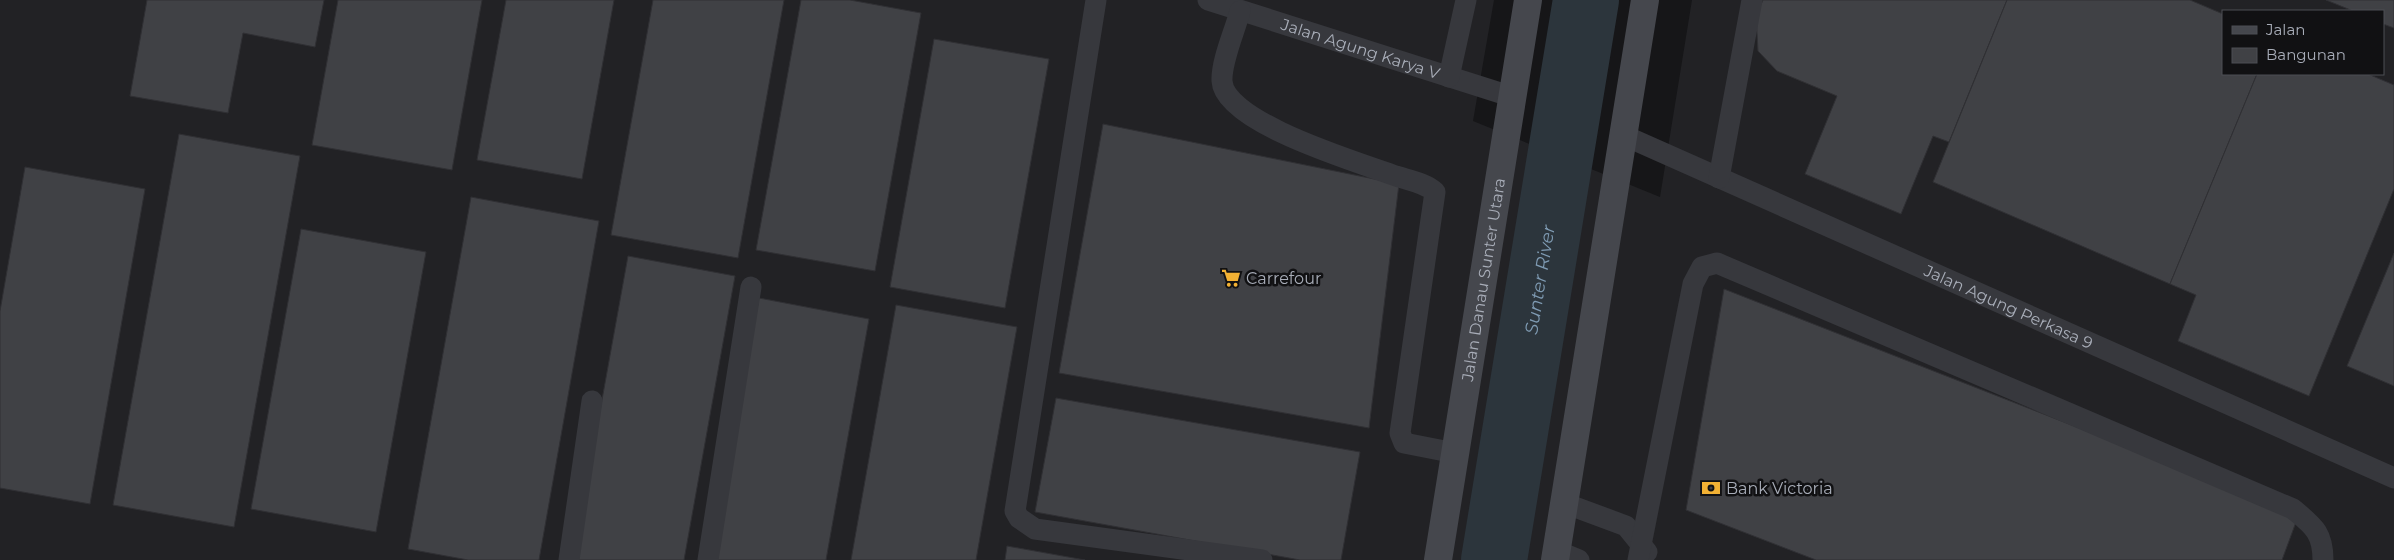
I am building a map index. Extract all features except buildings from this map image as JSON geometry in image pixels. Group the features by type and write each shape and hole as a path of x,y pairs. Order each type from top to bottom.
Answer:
{"main road":[{"name":"Jalan Danau Sunter Utara","path":"1438,560 1528,0"},
{"path":"1564,557 1564,503 1645,0"}],"lane":[{"path":"1096,0 1015,511 1019,518 1035,529 1262,560"},
{"name":"Jalan Agung Karya V","path":"1208,0 1513,97"},
{"path":"1449,76 1466,0"},
{"path":"1719,178 1752,0"},
{"path":"1240,11 1224,68 1222,82 1233,103 1241,110 1290,137 1435,192 1400,433 1404,442 1456,453"},
{"name":"Jalan Agung Perkasa 9","path":"1623,136 2394,478"},
{"path":"1644,555 1693,284 1702,267 1716,263 2293,508 2316,528 2323,544 2323,560"},
{"path":"708,560 751,287"},
{"path":"569,560 592,401"},
{"path":"1564,503 1626,526 1644,555"}],"shaded area":[{"path":"0,0 1494,0 1473,121 1660,197 1692,0 2394,0 2394,560 0,560"}],"waterway":[{"name":"Sunter River","path":"1494,560 1586,0"}],"place":[{"name":"Carrefour","path":"1231,278"},
{"name":"Bank Victoria","path":"1711,488"}]}
